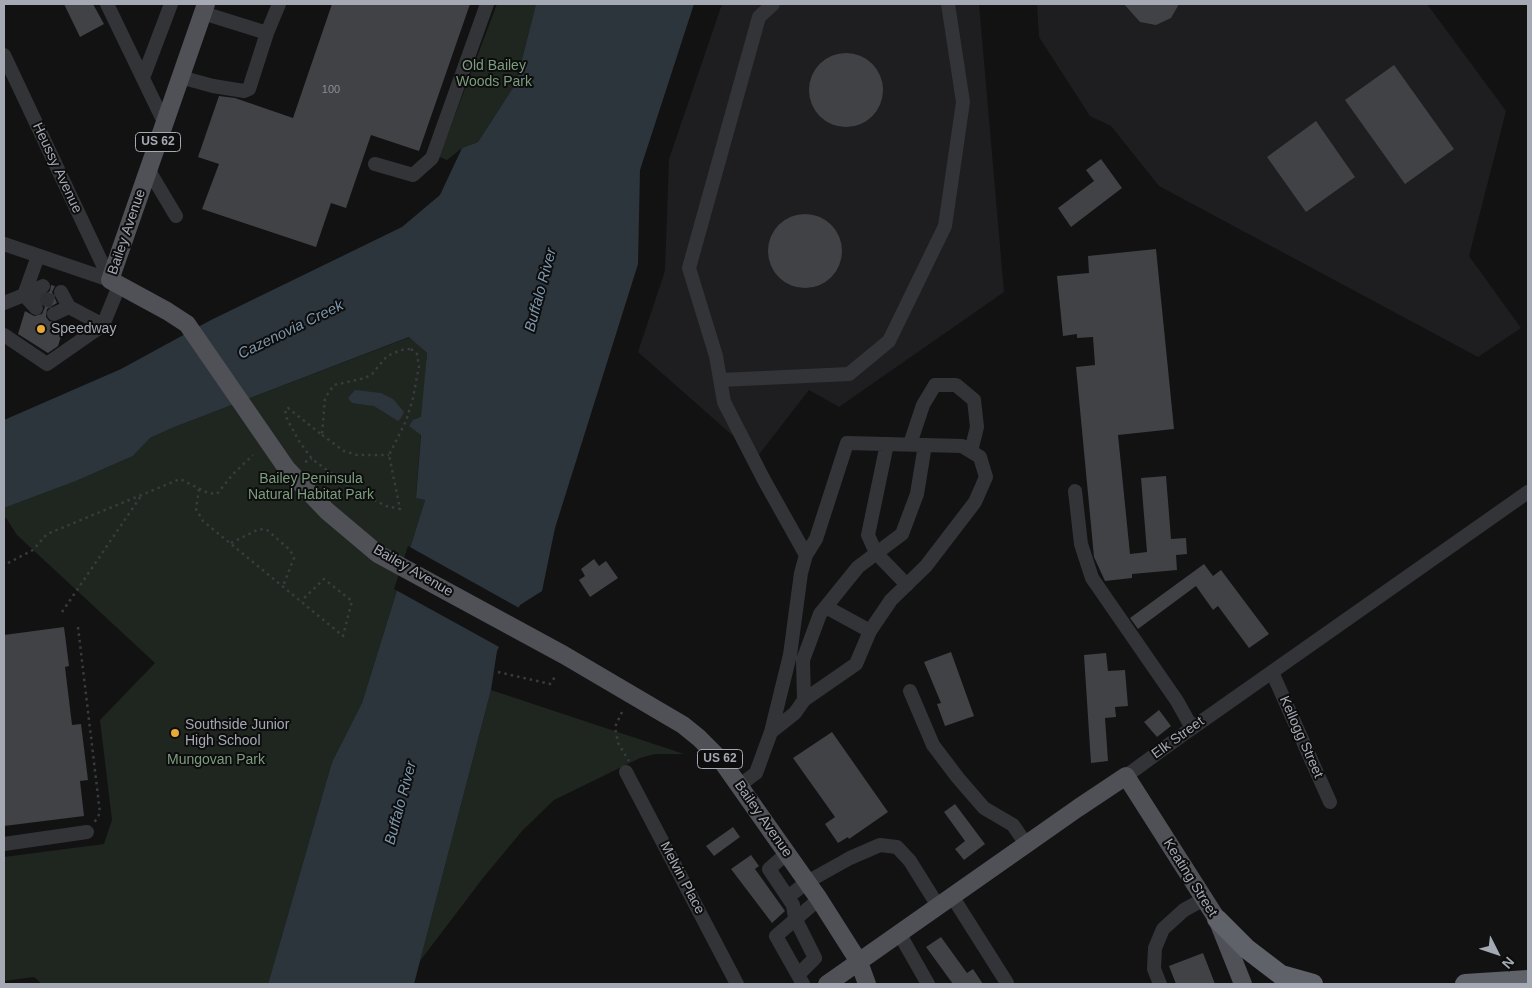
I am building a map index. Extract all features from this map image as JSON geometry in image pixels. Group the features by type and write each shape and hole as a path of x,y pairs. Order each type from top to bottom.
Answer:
{"highway":[{"path":"1217,919 1247,949 1282,975 1314,984"},
{"path":"1465,984 1528,980"}],"main road":[{"name":"Bailey Avenue","path":"204,8 148,168 114,283 167,311 187,324 286,469 327,511 378,554 514,628 683,725 700,738 722,760 819,899 859,962 867,984"},
{"name":"Elk Street","path":"828,984 1126,776"},
{"name":"Keating Street","path":"1126,776 1217,919 1243,984"}],"street":[{"path":"107,4 164,122"},
{"path":"143,78 171,4"},
{"path":"180,77 213,86 244,91 249,89 267,33 279,4"},
{"path":"375,164 413,175 432,158 486,4"},
{"path":"773,4 759,17 689,268 716,356 724,402 764,480 806,555"},
{"path":"720,380 849,374 889,341 945,226 963,102 948,4"},
{"path":"204,8 267,33"},
{"name":"Heussy Avenue","path":"4,55 114,283"},
{"path":"148,168 176,216"},
{"path":"4,244 114,283 103,325 48,364 4,335"},
{"path":"24,294 38,256"},
{"path":"4,303 24,294 40,297 24,294"},
{"path":"60,304 103,325"},
{"path":"910,444 922,405 935,385 956,385 974,400 977,427 971,451"},
{"path":"740,786 756,773 772,732 790,655 801,573 806,555 816,539 847,443 962,446 980,457 986,477 975,502 926,566 891,600 870,631 856,664 804,700 795,713 772,732"},
{"path":"888,444 868,535 876,553 907,585"},
{"path":"804,700 803,660 820,614 858,566 902,534 917,494 925,445"},
{"path":"1075,491 1081,544 1092,578 1176,701 1192,728"},
{"name":"Elk Street","path":"1126,776 1528,492"},
{"path":"826,607 870,631"},
{"name":"Kellogg Street","path":"1272,672 1330,802"},
{"path":"910,691 933,745 958,778 984,808 1013,824 1026,844"},
{"name":"Melvin Place","path":"626,772 738,984"},
{"path":"4,844 87,832"},
{"path":"788,897 807,882 850,858 880,845 897,847 945,901 1007,983"},
{"path":"787,854 770,869 793,905 794,918 815,958 801,980 776,936 794,918 819,899"},
{"path":"1160,984 1154,969 1154,948 1163,928 1184,910 1204,899"},
{"path":"899,933 928,984"}],"path":[{"path":"322,435 325,398 334,386 364,378 372,374 387,356 401,350 411,350 418,354 413,398 406,422 389,455 400,509 386,506 350,487 312,459 299,441 287,419 285,410 288,408 322,435 344,451 356,455 389,455"},
{"path":"8,563 33,550 47,534 180,479 189,482 199,489 217,494 233,474 253,455"},
{"path":"305,462 312,459"},
{"path":"199,489 196,508 203,521 343,636 352,601 324,578 301,601"},
{"path":"62,612 142,494"},
{"path":"231,544 259,529 267,530 290,550 294,558 283,586"},
{"path":"78,627 100,813 87,832"},
{"path":"498,672 550,684 555,677"},
{"path":"622,712 614,727 618,743 630,763 626,772"}],"shaded area":[{"path":"722,4 979,4 1004,292 839,407 809,390 757,457 638,352 665,271 669,159"},
{"path":"1037,4 1427,4 1506,111 1469,256 1521,328 1478,357 1159,186 1111,126 1090,116 1039,37"}],"green space":[{"name":"Old Bailey Woods Park","path":"497,4 536,4 516,83 478,142 462,148 447,160 439,157"},
{"name":"Mungovan Park","path":"410,337 427,353 416,497 425,500 362,703 332,762 268,984 42,984 34,977 4,981 4,857 104,844 112,820 100,720 155,663 17,535 4,515 4,508 76,481 133,456 150,438 172,428"},
{"path":"491,690 684,754 655,754 640,758 554,800 522,831 483,878 420,961"}],"water":[{"path":"536,4 694,4 640,170 638,264 555,528 542,591 520,605 497,651 491,690 414,984 268,984 332,762 362,703 425,500 416,498 421,435 409,426 413,420 421,417 427,353 409,337 172,428 150,438 133,456 76,481 4,508 4,420 121,369 211,320 402,227 440,195 462,148 478,142 516,83"},
{"path":"355,390 381,393 393,399 404,412 401,418 398,421 374,406 352,403 348,398"}],"pier":[{"path":"408,546 521,609 501,648 394,589"}],"building":[{"path":"64,4 93,4 104,24 80,37"},
{"path":"332,4 470,4 419,151 371,135 346,208 331,203 316,247 202,209 219,164 198,157 219,96 235,98 293,118"},
{"path":"1124,4 1179,4 1171,18 1156,25 1140,22"},
{"path":"839,53 853,53 867,59 877,69 883,83 883,97 877,111 867,121 853,127 839,127 825,121 815,111 809,97 809,83 815,69 825,59"},
{"path":"1394,65 1454,149 1405,184 1345,100"},
{"path":"1316,121 1355,177 1306,212 1267,157"},
{"path":"1101,159 1122,188 1071,227 1058,208 1094,181 1086,170"},
{"path":"798,214 812,214 826,220 836,230 842,244 842,258 836,272 826,282 812,288 798,288 784,282 774,272 768,258 768,244 774,230 784,220"},
{"path":"1156,249 1174,429 1118,435 1130,554 1147,552 1141,478 1166,476 1171,539 1186,538 1187,554 1176,555 1177,570 1132,574 1132,578 1105,581 1094,557 1076,367 1095,365 1093,337 1077,338 1077,334 1063,336 1057,276 1089,273 1088,256"},
{"path":"51,285 55,286 52,292 57,303 47,309 46,317 49,321 59,323 58,325 64,327 58,346 48,353 18,334 25,311 34,316 42,314 45,307 41,301 43,296 50,291"},
{"path":"594,559 599,566 606,561 618,578 590,597 579,580 585,576 581,569"},
{"path":"1204,564 1213,576 1221,570 1269,634 1249,648 1218,606 1213,610 1196,586 1138,629 1130,618"},
{"path":"64,627 69,666 65,667 72,725 81,724 88,780 80,781 84,816 4,826 4,635"},
{"path":"951,652 974,716 945,726 937,704 941,703 924,662"},
{"path":"1106,653 1108,671 1125,670 1128,706 1115,707 1116,717 1105,718 1108,761 1091,763 1084,655"},
{"path":"1159,710 1171,726 1157,737 1144,722"},
{"path":"832,732 888,812 849,839 848,837 838,843 825,824 835,817 793,758"},
{"path":"955,804 985,844 964,860 955,849 965,841 944,812"},
{"path":"733,827 740,837 714,856 706,846"},
{"path":"751,855 759,866 755,869 785,911 772,923 731,869"},
{"path":"941,937 967,973 973,969 983,984 953,984 926,947"},
{"path":"1203,953 1215,984 1176,984 1169,966"}],"tunnel":[{"path":"40,297 57,303"}],"place":[{"name":"Speedway","path":"41,329"},
{"name":"Southside Junior High School","path":"175,733"}],"water label":[{"name":"Buffalo River","path":"541,290"},
{"name":"Cazenovia Creek","path":"291,330"},
{"name":"Buffalo River","path":"401,803"}],"park label":[{"name":"Bailey Peninsula Natural Habitat Park","path":"311,488"}]}
